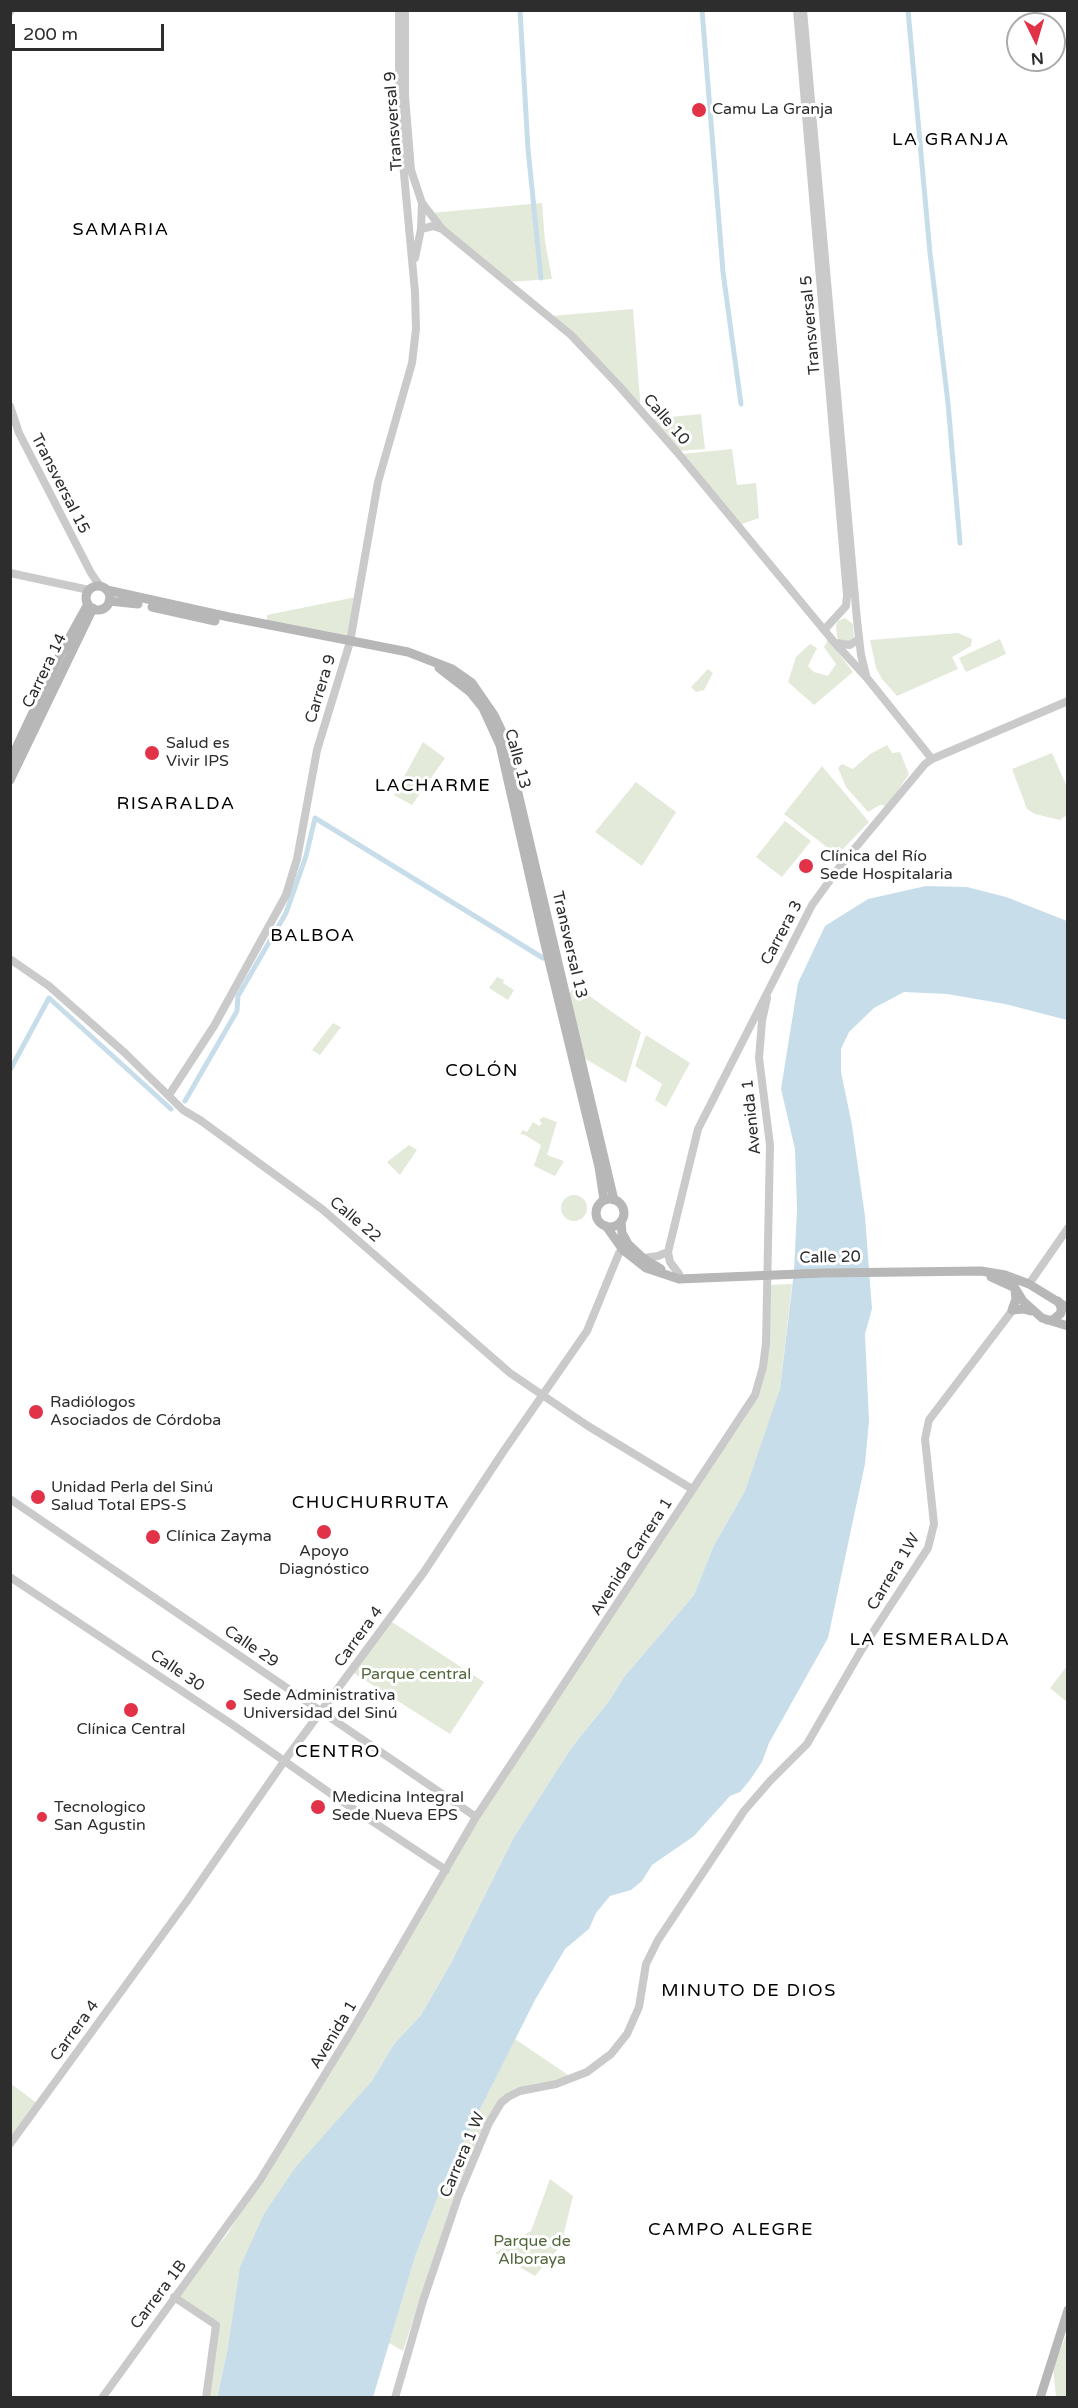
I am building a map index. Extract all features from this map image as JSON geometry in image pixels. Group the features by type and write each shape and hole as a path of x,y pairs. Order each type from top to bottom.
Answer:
{"main road":[{"name":"Calle 13","path":"98,588 406,657 442,670 470,692 490,721 500,745 544,940 609,1200"},
{"path":"98,588 109,601 103,608 91,606 86,597 98,588"},
{"name":"Calle 13","path":"109,601 349,645 408,652 452,669 472,683 486,701"},
{"name":"Carrera 14","path":"10,761 62,653 91,606"},
{"name":"Carrera 14","path":"10,780 91,606"},
{"name":"Transversal 13","path":"486,701 505,738 609,1200"},
{"path":"609,1200 623,1208 621,1221 625,1239 643,1258 656,1267 705,1279 680,1279 658,1274 646,1268 622,1250 606,1227 599,1222 596,1214 597,1207 609,1200"},
{"path":"606,1227 615,1226 621,1221"},
{"name":"Calle 20","path":"705,1279 823,1273 981,1271 1005,1275 1029,1284 1049,1294 1068,1308"},
{"name":"Calle 20","path":"956,1272 988,1276 1015,1288"},
{"path":"1015,1288 1033,1312"},
{"path":"1015,1288 1016,1299 1012,1310 1023,1309 1047,1320 1068,1326"},
{"path":"1023,1301 1038,1294 1049,1294"},
{"path":"1047,1320 1056,1318 1060,1313 1061,1306 1058,1301"},
{"path":"1040,2397 1068,2310"}],"street":[{"name":"Transversal 9","path":"399,10 399,120 407,215"},
{"name":"Transversal 9","path":"405,10 405,96 411,170 422,203 422,229"},
{"name":"Transversal 5","path":"797,10 847,596 846,606 839,615"},
{"name":"Transversal 5","path":"803,10 857,620"},
{"path":"422,203 410,210 407,215 422,229 433,226 442,229"},
{"name":"Calle 10","path":"422,203 442,229 571,335 677,452 746,538 867,678 932,759"},
{"name":"Carrera 9","path":"169,1095 214,1026 286,895 297,860 316,750 349,645 378,482 412,363 416,329 414,263 407,215"},
{"name":"Carrera 9","path":"414,263 422,229"},
{"name":"Transversal 15","path":"10,406 19,433 98,588"},
{"path":"10,573 98,588"},
{"path":"824,630 839,615 849,614 857,620"},
{"name":"Calle 10","path":"857,620 867,678"},
{"path":"834,642 845,646 859,639"},
{"name":"Carrera 3","path":"668,1252 698,1129 812,905 841,866 932,759 1068,701"},
{"name":"Calle 22","path":"10,959 49,986 183,1110 322,1209 510,1373 692,1489"},
{"name":"Avenida 1","path":"766,998 759,1058 770,1145 767,1234"},
{"path":"746,1033 755,1031 761,1037"},
{"path":"1029,1284 1068,1228"},
{"name":"Avenida Carrera 1","path":"446,1870 476,1817 753,1398 760,1378 766,1343 767,1234"},
{"name":"Carrera 4","path":"10,2144 187,1900 285,1760 424,1572 587,1331 622,1250"},
{"path":"643,1258 653,1258 668,1252 670,1262 679,1274"},
{"name":"Carrera 1W","path":"744,1811 807,1744 862,1648 928,1548 934,1524 926,1439 927,1424 1012,1310 1023,1301"},
{"name":"Calle 29","path":"10,1499 476,1817"},
{"name":"Calle 30","path":"10,1577 446,1870"},
{"name":"Carrera 1 W","path":"395,2397 423,2301 458,2197 475,2153 495,2113 508,2097 520,2091 556,2084 587,2072 621,2043 635,2019 646,1964 658,1940 744,1811"},
{"name":"Avenida 1","path":"238,2209 266,2171 446,1870"},
{"name":"Carrera 1B","path":"102,2397 238,2209"},
{"path":"174,2297 216,2325 206,2397"}],"green space":[{"path":"542,203 545,241 552,279 507,282 442,229 430,213"},
{"path":"633,309 641,412 551,316"},
{"path":"701,414 705,449 678,451 650,419"},
{"path":"732,449 737,485 756,483 759,518 739,525 682,454"},
{"path":"356,597 347,641 267,623 267,615"},
{"path":"845,618 853,624 854,637 848,643 839,641 837,637 836,625 838,621"},
{"path":"958,633 972,639 971,646 952,657 958,669 897,696 882,679 876,668 870,640"},
{"path":"828,639 853,672 814,705 788,682 796,657 810,644 817,648 808,666 814,672 828,676 836,664 824,647"},
{"path":"1000,639 1006,654 966,672 959,658"},
{"path":"708,669 713,673 704,690 696,692 691,687"},
{"path":"423,742 445,758 412,805 394,795"},
{"path":"887,745 892,753 900,752 909,774 887,806 880,805 868,812 846,787 838,768 842,764 853,769 870,754"},
{"path":"1052,753 1067,787 1067,815 1060,820 1035,814 1027,809 1012,769"},
{"path":"822,766 869,822 837,855 784,814"},
{"path":"636,782 676,812 642,866 595,832"},
{"path":"785,821 811,841 782,877 756,857"},
{"path":"497,977 504,980 503,983 514,990 508,1000 489,988"},
{"path":"575,986 641,1032 626,1083 584,1058 569,994"},
{"path":"333,1023 341,1027 320,1055 312,1050"},
{"path":"646,1035 690,1063 666,1107 655,1100 662,1084 635,1066"},
{"path":"543,1117 557,1122 547,1155 564,1161 555,1176 534,1166 541,1145 520,1134 523,1130 527,1132 533,1122 539,1126 542,1123 539,1120"},
{"path":"409,1145 417,1150 400,1175 387,1162"},
{"path":"574,1195 583,1199 587,1208 583,1217 574,1221 565,1217 561,1208 565,1199"},
{"path":"792,1284 780,1389 774,1412 745,1491 713,1547 694,1595 624,1677 609,1701 572,1747 514,1837 451,1963 421,2015 394,2044 371,2082 228,2347 217,2397 206,2397 217,2325 176,2296 228,2233 313,2096 478,1819 756,1399 765,1375 768,1285"},
{"name":"Parque central","path":"389,1620 484,1682 450,1734 352,1672"},
{"path":"1067,1666 1067,1702 1050,1688"},
{"path":"515,2039 571,2077 535,2084 510,2095 488,2122 457,2187 403,2351 389,2343 415,2257 444,2181"},
{"path":"10,2083 38,2104 10,2140"},
{"name":"Parque de Alboraya","path":"550,2179 573,2196 564,2233 566,2239 535,2276 495,2253 531,2231"},
{"path":"1067,2333 1067,2397 1056,2397 1053,2367"}],"water":[{"path":"926,886 967,887 1006,897 1067,921 1067,1020 1005,1004 947,994 904,992 874,1008 849,1032 841,1049 841,1072 852,1125 865,1216 872,1309 865,1334 869,1421 865,1464 828,1638 769,1743 762,1762 740,1792 730,1796 694,1836 652,1865 642,1881 631,1890 610,1896 596,1913 589,1929 565,1949 535,2000 444,2181 415,2257 373,2397 217,2398 228,2347 240,2267 264,2214 295,2168 371,2082 394,2044 421,2015 451,1963 514,1837 572,1747 609,1701 624,1677 694,1595 713,1547 745,1491 780,1389 794,1271 797,1210 795,1149 781,1089 798,983 825,926 868,899"}],"waterway":[{"path":"520,10 528,149 541,278"},
{"path":"702,10 723,272 741,404"},
{"path":"908,10 960,543"},
{"path":"185,1101 237,1011 238,996 286,913 306,856 315,818 543,958"},
{"path":"10,1070 49,998 171,1109"}],"place":[{"name":"Camu La Granja","path":"699,110"},
{"name":"Salud es Vivir IPS","path":"152,753"},
{"name":"Clínica del Río Sede Hospitalaria","path":"806,866"},
{"name":"Radiólogos Asociados de Córdoba","path":"36,1412"},
{"name":"Unidad Perla del Sinú Salud Total EPS-S","path":"38,1497"},
{"name":"Apoyo Diagnóstico","path":"324,1532"},
{"name":"Clínica Zayma","path":"153,1537"},
{"name":"Sede Administrativa Universidad del Sinú","path":"231,1705"},
{"name":"Clínica Central","path":"131,1710"},
{"name":"Medicina Integral Sede Nueva EPS","path":"318,1807"},
{"name":"Tecnologico San Agustin","path":"42,1817"}],"district":[{"name":"LA GRANJA","path":"951,140"},
{"name":"SAMARIA","path":"121,230"},
{"name":"LACHARME","path":"433,786"},
{"name":"RISARALDA","path":"176,804"},
{"name":"BALBOA","path":"313,936"},
{"name":"COLÓN","path":"482,1071"},
{"name":"CHUCHURRUTA","path":"371,1503"},
{"name":"LA ESMERALDA","path":"930,1640"},
{"name":"CENTRO","path":"338,1752"},
{"name":"MINUTO DE DIOS","path":"749,1991"},
{"name":"CAMPO ALEGRE","path":"731,2230"}]}
